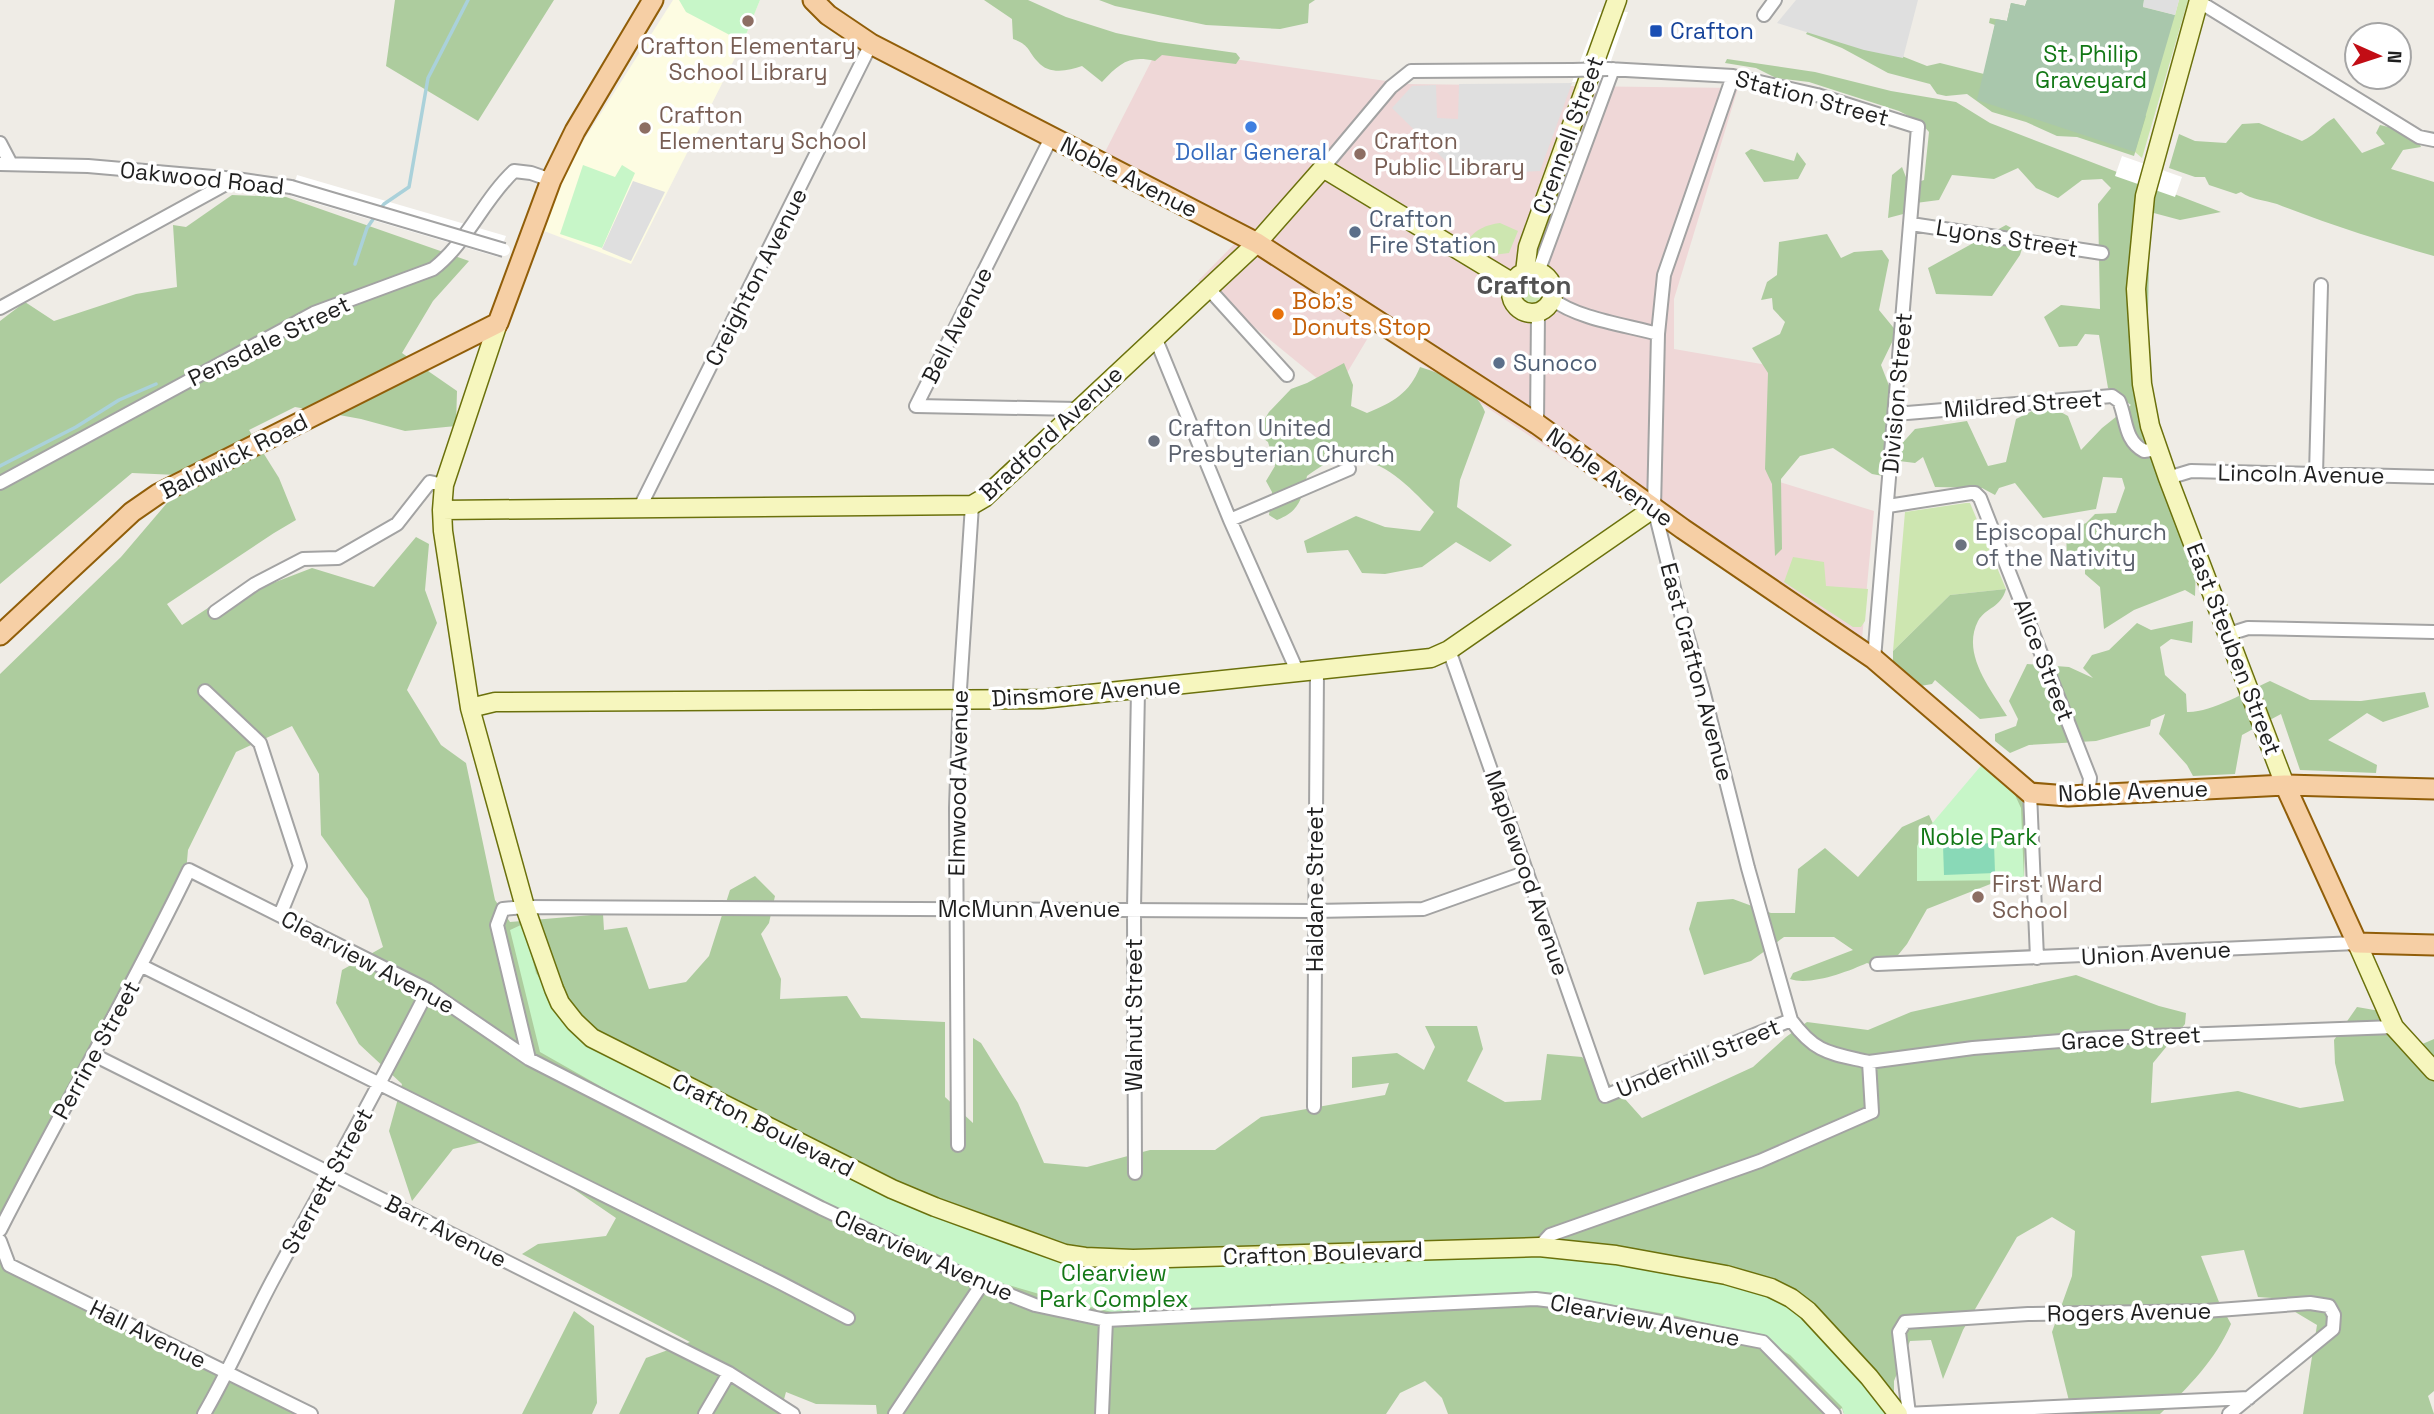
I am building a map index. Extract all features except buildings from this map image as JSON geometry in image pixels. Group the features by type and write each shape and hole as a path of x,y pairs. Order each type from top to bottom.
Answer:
{"main road":[{"path":"498,323 513,253 575,131 653,0"},
{"name":"Noble Avenue","path":"813,0 828,15 872,44 1257,243 1536,424 1874,659 2031,793 2088,795 2285,785 2434,789"},
{"name":"Crennell Street","path":"1526,276 1528,247 1617,0"},
{"name":"East Steuben Street","path":"2199,0 2145,195 2136,289 2142,384 2150,426 2285,785 2394,1027 2434,1071"},
{"path":"1323,168 1526,276 1549,279 1552,299 1538,313 1530,313 1517,307 1511,294 1526,276"},
{"name":"Bradford Avenue","path":"442,510 972,505 984,498 1257,243 1323,168"},
{"name":"Crafton Boulevard","path":"498,323 444,485 442,510 470,708 525,906 554,989 567,1013 602,1044 892,1189 935,1208 1065,1254 1085,1258 1133,1259 1539,1247 1616,1255 1726,1275 1791,1298 1817,1320 1869,1377 1898,1414"},
{"name":"Baldwick Road","path":"0,635 132,512 158,494 498,323"},
{"name":"Dinsmore Avenue","path":"470,708 495,702 1042,699 1432,658 1449,650 1654,508"},
{"name":"Union Avenue","path":"2357,943 2434,945"}],"street":[{"path":"1764,15 1775,0"},
{"path":"2199,0 2419,137 2434,140"},
{"name":"Creighton Avenue","path":"639,509 872,44"},
{"path":"1526,276 1610,69"},
{"name":"Station Street","path":"1411,71 1610,69 1733,76 1816,95 1919,127"},
{"name":"Bradford Avenue","path":"1323,168 1391,87 1411,71"},
{"name":"East Crafton Avenue","path":"1733,76 1664,275 1658,334 1654,508 1791,1020"},
{"name":"Division Street","path":"1874,659 1919,127"},
{"name":"Bell Avenue","path":"1051,138 916,406 1078,409"},
{"path":"0,144 6,164"},
{"name":"Oakwood Road","path":"6,164 88,166 236,179 290,187 513,253"},
{"name":"Pensdale Street","path":"0,483 314,313 433,269 478,219 500,184 514,172 530,173 551,180"},
{"path":"0,308 236,179"},
{"name":"Lyons Street","path":"1911,224 2102,253"},
{"path":"2316,474 2321,285"},
{"path":"1208,288 1287,375"},
{"path":"1552,299 1576,311 1658,334"},
{"path":"1536,424 1538,313"},
{"path":"1155,337 1230,520 1298,673"},
{"name":"Mildred Street","path":"1895,414 2112,396 2119,401 2127,433 2134,445 2144,451 2158,449"},
{"path":"1230,520 1349,469"},
{"name":"Lincoln Avenue","path":"2168,478 2191,471 2434,477"},
{"path":"215,612 255,584 303,559 338,558 397,524 430,482 444,485"},
{"name":"Alice Street","path":"1888,506 1970,493 1975,493 1980,498 2090,778 2088,795"},
{"name":"Elmwood Avenue","path":"958,1145 956,808 959,700 972,505"},
{"path":"2229,634 2248,628 2434,632"},
{"name":"Maplewood Avenue","path":"1449,650 1605,1096"},
{"name":"Haldane Street","path":"1314,1107 1317,671"},
{"name":"Walnut Street","path":"1135,1173 1134,909 1138,690"},
{"path":"205,691 260,743 264,755 300,866 279,915"},
{"path":"2031,793 2037,958"},
{"name":"Clearview Avenue","path":"189,870 428,990 529,1059 821,1208 982,1284 1035,1305 1107,1320 1536,1299 1553,1301 1763,1342 1834,1414"},
{"name":"Perrine Street","path":"0,1230 142,966 189,870"},
{"name":"McMunn Avenue","path":"525,906 957,910 1423,909 1527,872"},
{"path":"525,906 503,909 497,925 529,1059"},
{"name":"Union Avenue","path":"1877,964 2357,943"},
{"path":"142,966 848,1318"},
{"name":"Sterrett Street","path":"204,1414 228,1373 275,1275 380,1085 428,990"},
{"path":"1539,1247 1550,1235 1760,1161 1872,1112 1869,1062 1827,1052 1806,1040 1791,1020"},
{"name":"Underhill Street","path":"1605,1096 1791,1020"},
{"name":"Grace Street","path":"1869,1062 1973,1048 2099,1038 2394,1027"},
{"name":"Barr Avenue","path":"94,1055 729,1373 793,1414"},
{"name":"Hall Avenue","path":"0,1241 9,1265 311,1414"},
{"path":"895,1414 982,1284"},
{"name":"Rogers Avenue","path":"1907,1414 1899,1332 1905,1322 2028,1314 2205,1311 2310,1303 2329,1306 2334,1315 2333,1329 2249,1398"},
{"path":"1102,1414 1107,1320"},
{"path":"705,1414 729,1373"},
{"path":"1907,1414 2249,1398"},
{"path":"2229,1414 2249,1398"}],"shaded area":[{"name":"Crafton Elementary School","path":"673,0 760,0 743,42 631,264 544,231 561,183 577,151"},
{"path":"1796,0 1918,0 1903,58 1864,50 1777,23"},
{"path":"2144,0 2179,0 2175,15 2143,7"},
{"path":"1158,48 1407,84 1738,88 1674,299 1674,349 1773,366 1770,479 1874,511 1862,639 1740,576 1372,331 1335,393 1198,281 1250,228 1105,152"},
{"path":"1572,83 1540,171 1460,175 1392,108 1412,86 1436,85 1437,118 1458,119 1459,84"},
{"path":"633,181 665,192 631,261 602,249"}],"green space":[{"path":"395,0 554,0 478,121 386,66"},
{"path":"679,0 760,0 743,42 686,12"},
{"path":"984,0 1028,0 1066,17 1116,33 1236,53 1240,58 1236,64 1162,55 1155,61 1132,60 1120,65 1102,82 1082,66 1059,71 1042,66 1025,46 1013,39 1012,19"},
{"path":"1099,0 1315,0 1309,4 1308,23 1280,29 1206,25 1115,6"},
{"name":"St. Philip Graveyard","path":"2027,0 2146,116 2134,156 2077,137 2057,136 2026,122 1992,112 1967,94 1937,94 1930,84 1888,73 1842,48 1806,34 1809,29 1884,49 1927,66 1940,63 1984,74 1995,25 1989,23 1990,18 2007,21 2011,3 2025,6"},
{"name":"St. Philip Graveyard","path":"2027,0 2144,0 2143,7 2175,15 2135,152 1977,100 1996,19 2007,21 2011,3 2025,6"},
{"path":"2144,0 2143,6 2175,15 2179,0 2188,0 2142,158 2135,152 2145,116 2100,103"},
{"path":"1727,59 1815,72 1891,91 1956,102 1990,123 2221,212 2180,220 2150,212 2147,363 2166,460 2196,567 2195,596 2185,590 2134,610 2104,629 2100,587 2085,574 2085,552 2067,558 2066,532 2086,523 2095,514 2116,513 2125,488 2122,478 2103,477 2096,509 2043,518 2015,483 1999,488 1995,495 1982,488 1935,487 1923,457 1915,463 1899,461 1897,449 1915,429 1967,421 1988,466 2006,462 2016,419 2046,404 2068,416 2081,450 2102,428 2131,405 2108,388 2099,335 2085,334 2077,346 2059,347 2044,317 2061,305 2100,309 2098,204 2111,188 2102,179 2082,180 2058,198 2036,188 2018,168 1994,179 1952,175 1939,200 1908,204 1907,213 1888,218 1892,175 1902,167 1909,185 1924,180 1929,132 1920,122 1899,111 1809,82 1776,78 1756,68 1725,63"},
{"path":"2334,118 2362,153 2385,144 2376,133 2380,125 2413,129 2421,147 2403,150 2391,169 2434,182 2434,256 2241,192 2236,194 2209,185 2205,177 2195,177 2169,168 2179,134 2195,141 2226,143 2242,124 2259,123 2302,141"},
{"path":"1751,149 1794,161 1797,152 1806,164 1798,179 1764,182 1745,153"},
{"path":"583,165 615,177 622,165 635,173 602,248 560,234"},
{"path":"232,195 286,197 469,261 433,301 402,353 457,391 456,426 405,431 361,419 295,407 249,430 279,478 296,520 167,604 182,625 208,608 312,568 374,587 416,537 429,544 425,590 437,623 407,690 441,745 466,763 495,900 510,922 603,914 604,930 627,927 649,989 686,982 709,956 730,890 755,876 775,896 769,923 761,934 781,979 780,999 847,996 861,1018 945,1022 945,1097 973,1123 973,1038 981,1043 1018,1103 1044,1163 1087,1167 1150,1150 1215,1150 1261,1117 1385,1095 1389,1083 1352,1088 1352,1057 1397,1053 1424,1070 1435,1047 1425,1026 1477,1026 1483,1049 1467,1081 1505,1102 1541,1100 1547,1054 1582,1057 1642,1118 1753,1067 1807,1022 1868,1030 1911,1012 2076,975 2159,1006 2186,1013 2185,1024 2153,1063 2151,1103 2238,1091 2300,1108 2344,1101 2335,1063 2334,1040 2357,1007 2380,1011 2406,1051 2434,1039 2434,1391 2428,1396 2434,1414 2303,1414 2317,1325 2272,1298 2258,1297 2244,1250 2201,1256 2231,1324 2218,1349 2200,1372 2160,1414 1956,1414 2069,1401 2052,1332 2072,1276 2075,1231 2052,1217 2017,1237 1963,1330 1943,1379 1931,1340 1910,1341 1894,1381 1894,1414 1844,1414 1842,1408 1835,1414 1448,1414 1442,1398 1425,1381 1400,1393 1386,1414 877,1414 876,1405 816,1404 786,1392 780,1414 619,1414 646,1358 690,1342 522,1254 538,1244 606,1236 616,1218 499,1138 453,1149 412,1201 389,1131 402,1084 359,1044 336,1003 342,970 383,947 368,899 321,835 319,774 292,726 236,752 188,850 186,872 0,1242 0,674 121,557 167,503 177,475 132,473 0,584 0,321 25,302 54,321 136,294 177,287 173,225 186,227"},
{"path":"1500,223 1518,231 1509,253 1493,255 1468,240 1482,228"},
{"path":"2006,225 2026,236 2020,255 1992,296 1936,294 1928,268"},
{"path":"1827,234 1841,258 1854,252 1882,250 1889,260 1879,310 1897,332 1881,365 1893,396 1883,476 1872,474 1833,448 1800,456 1781,479 1782,549 1775,556 1772,484 1765,469 1768,373 1752,348 1780,334 1785,322 1773,309 1772,298 1761,300 1767,282 1777,275 1779,242"},
{"path":"1532,280 1540,284 1544,292 1540,300 1532,304 1524,300 1520,292 1524,284"},
{"path":"1344,363 1353,385 1351,406 1367,413 1405,391 1420,367 1449,378 1467,389 1481,403 1485,412 1460,480 1457,507 1512,545 1490,562 1456,542 1422,567 1385,574 1362,573 1348,550 1307,553 1304,541 1356,516 1385,527 1420,531 1434,512 1401,480 1377,465 1363,461 1331,462 1322,466 1307,476 1301,497 1291,512 1277,520 1269,515 1272,492 1266,481 1275,466 1268,442 1256,433 1269,412 1291,389"},
{"path":"1970,503 2006,589 1950,595 1893,651 1905,512"},
{"path":"1793,557 1824,562 1826,586 1868,589 1865,621 1861,627 1853,627 1784,582"},
{"path":"2006,589 2001,600 1978,621 1973,646 1980,671 2007,716 1980,719 1935,680 1932,684 1915,687 1893,667 1893,651 1950,595"},
{"path":"2193,621 2192,643 2171,639 2160,647 2165,675 2186,694 2187,712 2218,705 2270,681 2310,700 2361,701 2425,692 2429,707 2383,722 2367,713 2328,740 2377,765 2376,773 2300,770 2281,714 2242,735 2235,774 2193,776 2187,765 2159,734 2165,714 2151,720 2150,726 2096,741 2029,745 2010,753 1995,741 1995,734 2016,726 2018,719 2009,701 2027,664 2069,667 2093,678 2083,668 2092,655 2109,650 2137,623 2151,630"},
{"name":"Noble Park","path":"1985,761 1984,767 2015,795 2021,808 2024,880 1917,881 1917,846 1924,833"},
{"path":"1998,770 2015,787 2026,808 2024,880 1993,883 1927,909 1907,944 1886,970 1867,963 1818,979 1790,979 1793,973 1853,950 1834,937 1784,937 1751,961 1704,975 1689,929 1697,902 1733,899 1771,913 1795,913 1798,869 1825,848 1858,877 1902,827 1929,815 1935,828"},
{"path":"1994,843 1995,873 1944,875 1943,845"},
{"name":"Clearview Park Complex","path":"523,924 536,973 573,1028 713,1106 1073,1257 1217,1261 1396,1261 1492,1256 1565,1256 1720,1281 1772,1295 1807,1319 1863,1381 1886,1414 1844,1414 1842,1407 1790,1355 1758,1337 1677,1316 1579,1299 1515,1293 1331,1306 1116,1313 977,1276 864,1222 614,1094 540,1052 510,930"},
{"path":"0,1244 16,1268 311,1414 0,1414"},
{"path":"574,1311 594,1326 597,1403 592,1414 522,1414"}],"pier":[{"path":"1599,12 1628,12 1604,81 1572,82"},
{"path":"2122,156 2182,177 2175,197 2115,176"},
{"path":"297,175 506,236 498,257 291,196"}],"waterway":[{"path":"380,209 409,187 428,78 468,0"},
{"path":"355,264 367,228 376,215"},
{"path":"0,466 76,427 119,400 156,384"}],"place":[{"name":"Crafton Elementary School Library","path":"748,21"},
{"name":"Crafton","path":"1656,31"},
{"name":"Dollar General","path":"1251,127"},
{"name":"Crafton Elementary School","path":"645,128"},
{"name":"Crafton Public Library","path":"1360,154"},
{"name":"Crafton Fire Station","path":"1355,232"},
{"name":"Bob's Donuts Stop","path":"1278,314"},
{"name":"Sunoco","path":"1499,363"},
{"name":"Crafton United Presbyterian Church","path":"1154,441"},
{"name":"Episcopal Church of the Nativity","path":"1961,545"},
{"name":"First Ward School","path":"1978,897"}],"district":[{"name":"Crafton","path":"1524,285"}]}
